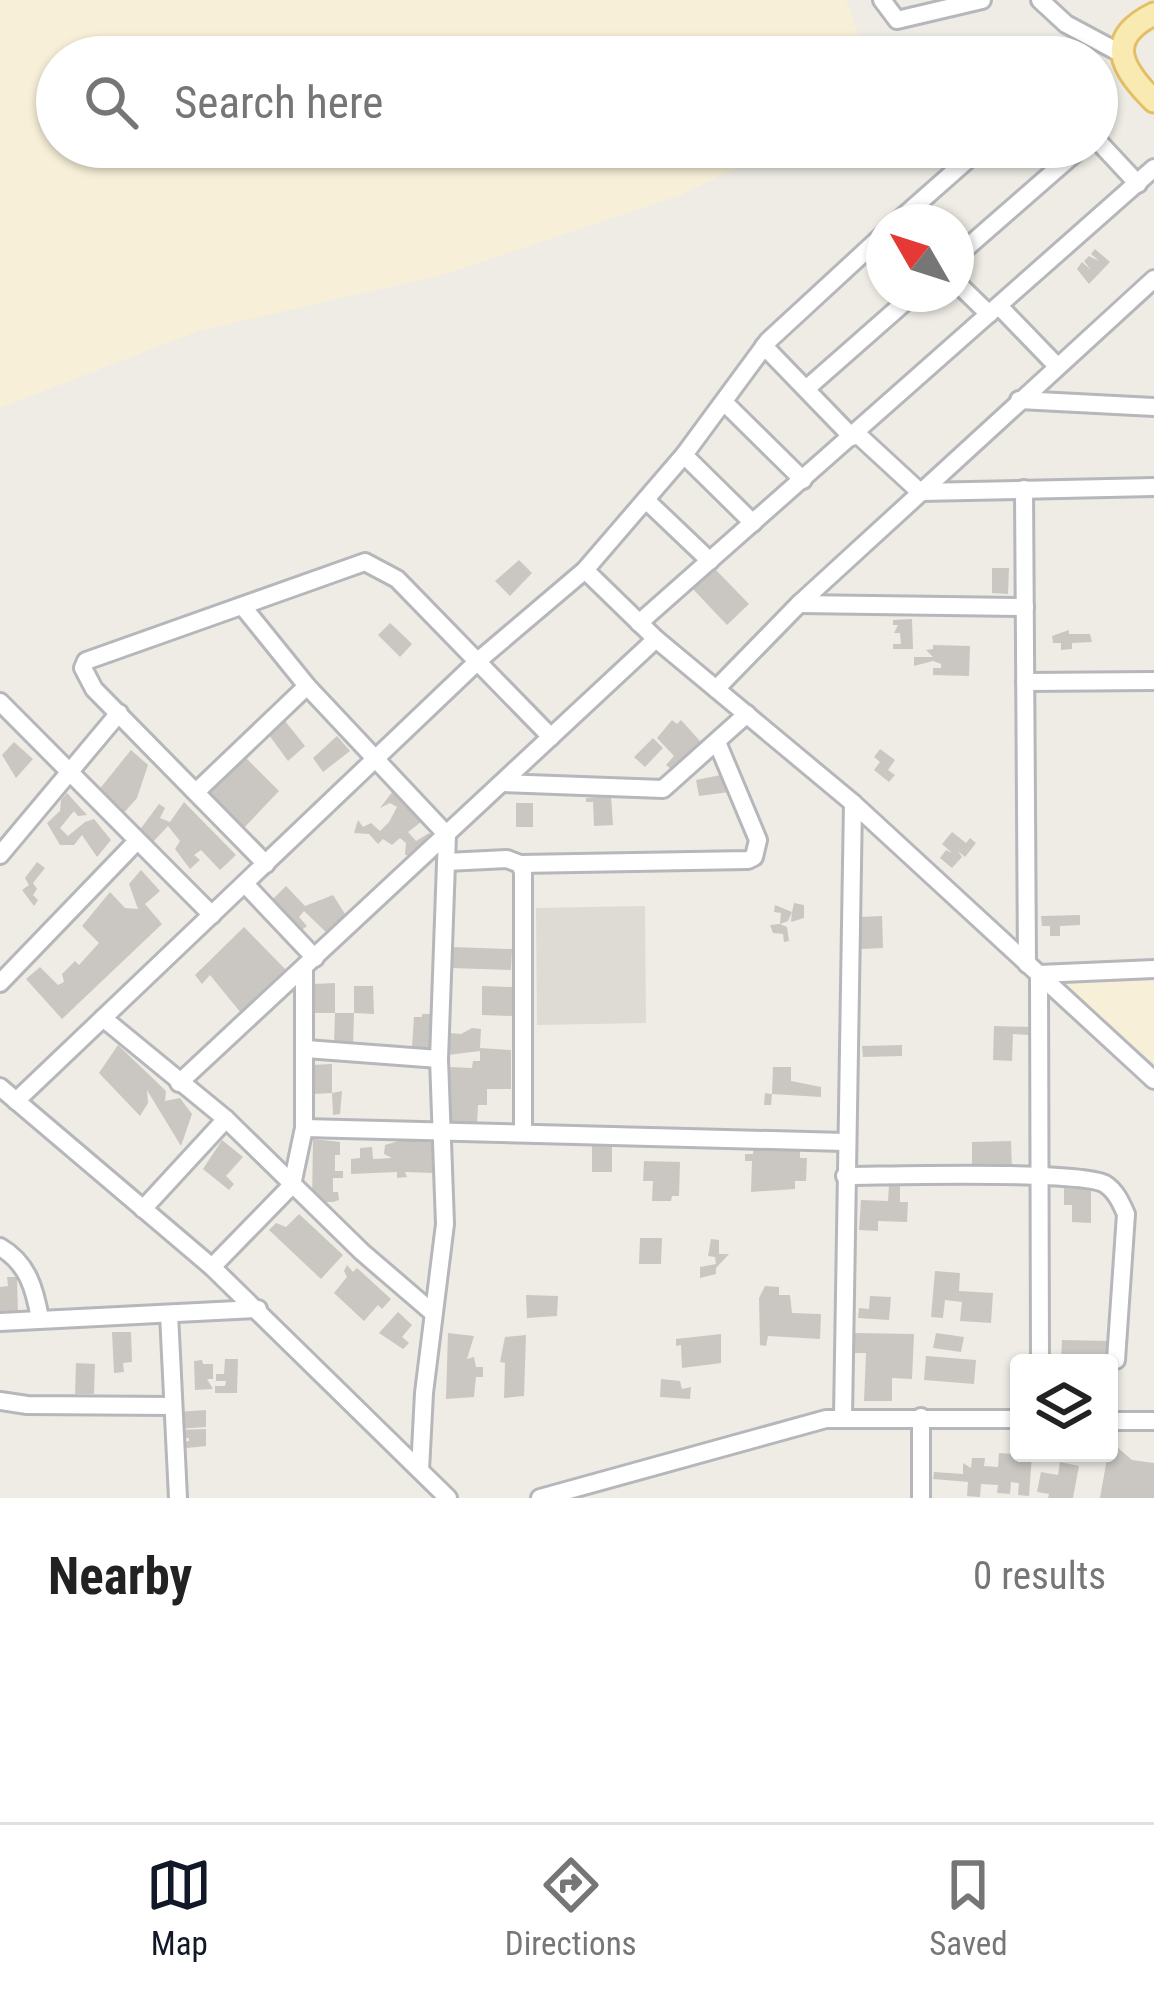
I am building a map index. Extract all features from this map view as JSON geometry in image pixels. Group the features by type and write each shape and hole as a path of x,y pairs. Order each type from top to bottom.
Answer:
{"main road":[{"path":"1154,14 1133,24 1122,54 1129,76 1154,100"}],"street":[{"path":"882,0 897,20 973,1"},
{"path":"1040,0 1066,24 1088,36"},
{"path":"1118,52 1122,54"},
{"path":"1118,163 1138,184"},
{"path":"917,204 958,168"},
{"path":"974,241 1058,168"},
{"path":"639,623 1154,168"},
{"path":"16,1101 479,660 585,570 684,455 764,346 866,251"},
{"path":"716,689 799,604 1154,279"},
{"path":"974,295 1056,365"},
{"path":"806,389 894,312"},
{"path":"764,346 920,492 1154,487"},
{"path":"1019,400 1154,407"},
{"path":"724,401 803,480"},
{"path":"684,455 753,524"},
{"path":"1024,489 1040,1354"},
{"path":"647,500 710,561"},
{"path":"266,864 85,677 86,661 365,562 390,572 551,737"},
{"path":"585,570 656,639 853,803 1154,1080"},
{"path":"799,604 1025,607"},
{"path":"244,608 307,686 447,836 440,1059 445,1224 420,1470"},
{"path":"179,1083 656,639"},
{"path":"1025,682 1154,681"},
{"path":"196,792 307,686"},
{"path":"0,702 212,916"},
{"path":"0,855 119,713"},
{"path":"502,783 663,789 747,714"},
{"path":"446,862 748,860 754,857 758,840 717,742"},
{"path":"843,1417 853,803"},
{"path":"0,983 137,841"},
{"path":"520,864 523,1133"},
{"path":"212,1267 292,1185 304,1128 310,963 245,884"},
{"path":"1033,969 1154,969"},
{"path":"103,1018 226,1119 433,1312"},
{"path":"306,1048 440,1059"},
{"path":"0,1087 258,1309 448,1498"},
{"path":"143,1209 226,1119"},
{"path":"304,1128 845,1142"},
{"path":"845,1176 1103,1182 1120,1199 1126,1214 1116,1354"},
{"path":"0,1247 15,1258 34,1286 40,1319"},
{"path":"0,1322 258,1309"},
{"path":"169,1314 178,1498"},
{"path":"0,1401 27,1406 173,1406"},
{"path":"540,1498 843,1417 1010,1418"},
{"path":"921,1417 921,1498"},
{"path":"1118,1421 1154,1421"}],"shaded area":[{"path":"645,906 646,1023 537,1025 536,908"}],"sand":[{"path":"0,0 846,0 859,36 36,36 36,168 737,168 678,196 446,274 198,331 0,408"},
{"path":"1154,981 1154,1064 1063,983"}],"building":[{"path":"1095,249 1110,262 1089,284 1077,269 1082,262 1091,270 1084,261 1089,256 1099,261 1091,254"},
{"path":"519,560 532,573 510,596 495,581"},
{"path":"713,567 749,604 727,625 691,587"},
{"path":"992,568 1009,568 1008,594 992,593"},
{"path":"912,619 913,649 893,649 893,644 901,644 893,620"},
{"path":"390,623 412,644 400,657 378,635"},
{"path":"1069,630 1069,634 1090,634 1092,642 1072,643 1072,649 1061,650 1061,643 1053,643 1052,636"},
{"path":"933,645 970,646 969,676 933,675 933,668 941,664 933,661 914,666 914,657 933,657 926,650"},
{"path":"672,720 677,724 681,720 709,751 675,772 666,765 674,756 657,738"},
{"path":"285,721 305,746 288,761 269,735"},
{"path":"337,736 350,751 323,772 313,758"},
{"path":"653,738 663,748 645,767 634,757"},
{"path":"14,742 33,759 16,778 2,755"},
{"path":"880,749 895,760 888,770 895,775 889,782 874,770"},
{"path":"131,750 148,765 137,798 121,816 98,791"},
{"path":"245,757 279,791 241,831 209,792"},
{"path":"726,774 729,792 699,796 696,780"},
{"path":"393,791 421,822 408,832 416,841 429,833 434,838 414,855 405,855 406,843 400,838 392,845 383,839 378,844 369,834 354,833 358,820 363,827 371,823 380,831 389,822 397,807 390,803 380,808"},
{"path":"67,793 87,815 78,816 74,811 60,828 68,836 94,819 111,840 97,857 82,835 74,845 60,845 47,823 60,811"},
{"path":"611,796 613,825 594,826 593,802 586,798"},
{"path":"184,802 236,855 220,870 201,850 194,855 200,860 190,869 175,849 180,841 168,826 148,847 136,835 159,804 165,808 160,818 170,822"},
{"path":"516,803 533,803 533,827 516,827"},
{"path":"952,832 966,843 970,838 976,843 965,857 958,851 962,857 952,868 940,858 946,850 952,853 942,844"},
{"path":"37,862 45,868 33,883 38,900 34,906 22,890 29,885 25,878"},
{"path":"141,870 160,891 145,904 162,924 62,1019 26,979 40,967 58,985 64,982 62,974 75,961 79,965 99,943 82,926 110,892 125,908 138,909 129,884"},
{"path":"286,886 305,906 333,895 347,917 328,934 304,911 299,917 307,926 299,932 270,902"},
{"path":"794,903 804,905 804,918 791,922"},
{"path":"775,905 792,912 780,924 781,913 774,912"},
{"path":"1080,915 1080,925 1060,926 1060,936 1050,936 1050,926 1042,926 1041,916"},
{"path":"882,916 883,948 861,949 860,917"},
{"path":"770,925 787,927 789,941 773,933"},
{"path":"244,927 288,972 241,1013 210,975 202,984 195,975"},
{"path":"452,947 512,949 511,970 451,968"},
{"path":"335,983 335,1013 313,1013 313,984"},
{"path":"354,986 373,986 374,1014 354,1013"},
{"path":"482,986 513,987 512,1016 482,1015"},
{"path":"335,1013 354,1013 353,1047 334,1045"},
{"path":"435,1014 433,1048 412,1047 414,1017"},
{"path":"994,1026 1030,1027 1030,1035 1013,1034 1012,1061 993,1060"},
{"path":"481,1029 480,1048 511,1050 511,1089 487,1089 487,1105 478,1105 477,1125 448,1125 450,1067 472,1068 473,1061 480,1061 480,1051 448,1055 449,1033"},
{"path":"118,1045 166,1091 165,1101 180,1098 192,1114 181,1146 147,1090 148,1103 140,1116 99,1073"},
{"path":"902,1045 902,1056 863,1057 862,1046"},
{"path":"332,1064 332,1093 313,1094 312,1065"},
{"path":"773,1067 791,1067 791,1081 821,1087 821,1097 772,1094"},
{"path":"342,1091 340,1114 333,1115 332,1093"},
{"path":"412,1137 435,1142 433,1173 405,1172 407,1177 397,1178 397,1172 351,1174 351,1159 360,1158 360,1148 372,1147 373,1159 392,1158 384,1154 385,1145"},
{"path":"313,1139 340,1142 335,1171 343,1171 343,1178 333,1178 333,1192 338,1192 339,1200 312,1202"},
{"path":"222,1140 243,1157 226,1176 234,1184 229,1190 203,1169"},
{"path":"1011,1141 1012,1171 972,1172 972,1142"},
{"path":"592,1143 612,1143 612,1172 592,1172"},
{"path":"754,1143 800,1143 800,1158 807,1158 806,1181 795,1181 795,1189 751,1192 752,1161 745,1161 745,1154 753,1154"},
{"path":"644,1161 680,1162 679,1196 652,1201 653,1181 643,1181"},
{"path":"889,1184 900,1184 900,1202 908,1202 907,1222 878,1221 878,1231 859,1230 861,1200 888,1201"},
{"path":"1064,1188 1091,1189 1091,1223 1072,1222 1072,1205 1064,1205"},
{"path":"299,1214 343,1255 321,1279 269,1230 276,1223 286,1227"},
{"path":"640,1238 662,1238 661,1264 639,1264"},
{"path":"711,1239 719,1240 719,1254 729,1254 716,1274 700,1278 700,1267 716,1264 715,1257 708,1256"},
{"path":"347,1265 353,1272 357,1268 391,1299 364,1321 334,1293 347,1277"},
{"path":"935,1271 960,1273 959,1291 993,1293 991,1323 960,1321 962,1302 945,1300 943,1318 931,1317"},
{"path":"7,1277 17,1277 18,1315 0,1316 0,1287 8,1286"},
{"path":"765,1286 779,1287 779,1295 790,1295 792,1313 821,1314 820,1339 768,1336 766,1346 760,1345 759,1298"},
{"path":"526,1295 558,1296 557,1316 527,1318"},
{"path":"870,1296 891,1297 889,1320 858,1318 859,1308 869,1309"},
{"path":"398,1312 412,1325 402,1337 409,1343 403,1349 379,1333"},
{"path":"112,1332 131,1332 132,1362 123,1363 124,1372 114,1373"},
{"path":"448,1333 474,1336 467,1359 474,1357 476,1367 483,1367 483,1377 476,1377 474,1397 446,1399"},
{"path":"854,1333 914,1334 912,1379 892,1378 892,1401 864,1401 866,1353 854,1353"},
{"path":"936,1333 964,1337 961,1352 933,1348"},
{"path":"721,1334 721,1363 682,1368 681,1345 676,1346 676,1339"},
{"path":"526,1335 524,1396 504,1398 505,1363 500,1362 505,1337"},
{"path":"1062,1340 1110,1341 1109,1354 1061,1354"},
{"path":"926,1356 976,1360 974,1384 924,1380"},
{"path":"225,1359 238,1359 237,1393 215,1393 215,1386 225,1386 226,1381 216,1381 216,1374 224,1374"},
{"path":"194,1361 213,1364 213,1379 207,1379 213,1389 195,1390"},
{"path":"76,1363 95,1364 94,1394 75,1394"},
{"path":"661,1379 680,1381 682,1389 691,1387 690,1399 660,1397"},
{"path":"206,1410 206,1427 177,1429 176,1412"},
{"path":"206,1429 206,1446 177,1449 176,1443 189,1438 177,1438 176,1430"},
{"path":"1118,1448 1132,1460 1154,1463 1154,1498 1100,1498 1106,1462 1118,1462"},
{"path":"999,1453 1010,1454 1010,1462 1031,1462 1029,1496 1018,1495 1019,1483 1011,1482 1010,1494 997,1493 998,1485 981,1484 980,1497 967,1496 968,1482 933,1479 934,1472 963,1474 963,1463 971,1468 972,1458 985,1458 984,1466 998,1467"},
{"path":"1060,1462 1079,1466 1073,1498 1048,1498 1049,1494 1037,1492 1041,1472 1058,1475"}]}
